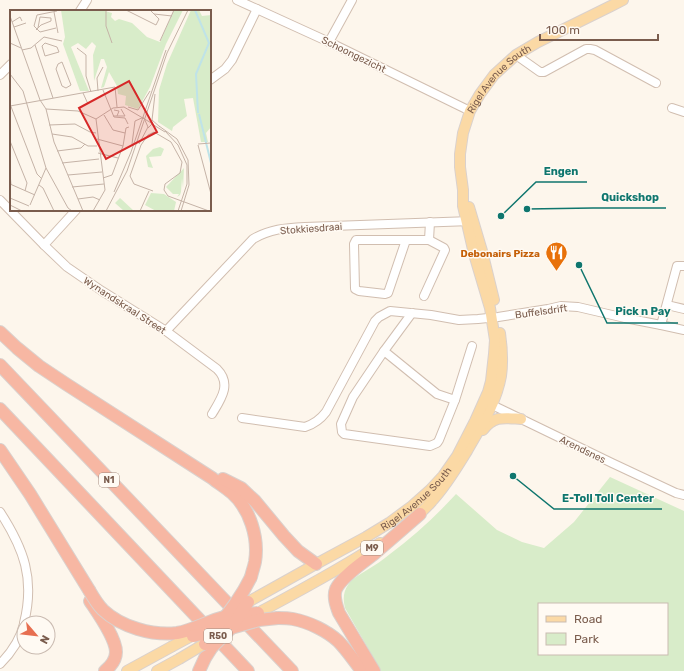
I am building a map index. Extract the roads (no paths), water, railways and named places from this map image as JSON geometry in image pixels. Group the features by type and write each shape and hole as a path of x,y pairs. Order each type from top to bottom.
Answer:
{"highway":[{"path":"0,332 39,366 212,478 232,493 242,504 253,528 256,544 255,561 251,577 226,617 214,631 199,671"},
{"name":"N1","path":"0,365 292,671"},
{"path":"0,409 248,671"},
{"path":"136,430 241,488 255,501 298,551 316,564"},
{"path":"0,450 57,536 97,602 114,618 130,626 156,633 170,633 183,632 226,617 258,613"},
{"path":"374,671 339,613 336,606 336,590 339,584 347,576 420,514"},
{"path":"57,536 88,598 114,642 116,651 115,656 111,666 105,671"},
{"path":"208,646 231,628 248,602"},
{"path":"193,636 270,618 294,619 306,622 337,640 362,671"}],"main road":[{"name":"Rigel Avenue South","path":"127,671 193,636 248,602 389,523 412,506 443,476 457,456 488,403 501,377 502,370 502,353 482,251 463,206 460,154 463,133 470,111 494,75 516,55 538,42 623,0"},
{"name":"Rigel Avenue South","path":"231,628 368,551 420,514 440,492 460,464 484,421 488,403"},
{"path":"460,464 485,428 493,421 500,418 521,419"},
{"name":"R50","path":"157,671 208,646"}],"street":[{"path":"81,10 87,0"},
{"name":"Schoongezicht","path":"237,0 329,42 470,111"},
{"path":"329,42 352,0"},
{"path":"211,79 225,69 232,60 258,9"},
{"path":"516,55 540,72 544,72 586,49 590,49 595,50 656,83"},
{"path":"0,75 10,65"},
{"path":"672,108 684,112"},
{"name":"Wynandskraal Street","path":"0,200 10,210"},
{"name":"Wynandskraal Street","path":"11,211 67,267 166,331 220,372 224,377 225,388 212,414"},
{"path":"44,245 75,211"},
{"name":"Stokkiesdraai","path":"166,331 253,239 261,234 281,229 294,228 469,221"},
{"path":"429,240 430,222"},
{"path":"406,240 388,293 358,291 355,289 354,244 356,240 406,240 429,240 445,250 424,296"},
{"path":"661,325 676,266 684,266"},
{"path":"667,305 684,309"},
{"name":"Buffelsdrift","path":"242,418 305,427 318,421 326,412 373,324 379,316 390,311 431,315 459,320 495,317 561,306 578,307 684,330"},
{"path":"412,313 353,397 341,424 342,432 344,434 430,446 437,443 455,400 472,346"},
{"path":"384,351 437,394 455,400"},
{"name":"Arendsnes","path":"488,403 612,463 676,493 684,495"},
{"path":"0,512 18,543 25,561 28,576 26,615"},
{"path":"0,664 16,644"}],"place":[{"name":"Quickshop","path":"527,209"},
{"name":"Engen","path":"501,216"},
{"name":"Pick n Pay","path":"579,265"},
{"name":"Debonairs Pizza","path":"556,272"},
{"name":"E-Toll Toll Center","path":"513,476"}]}
